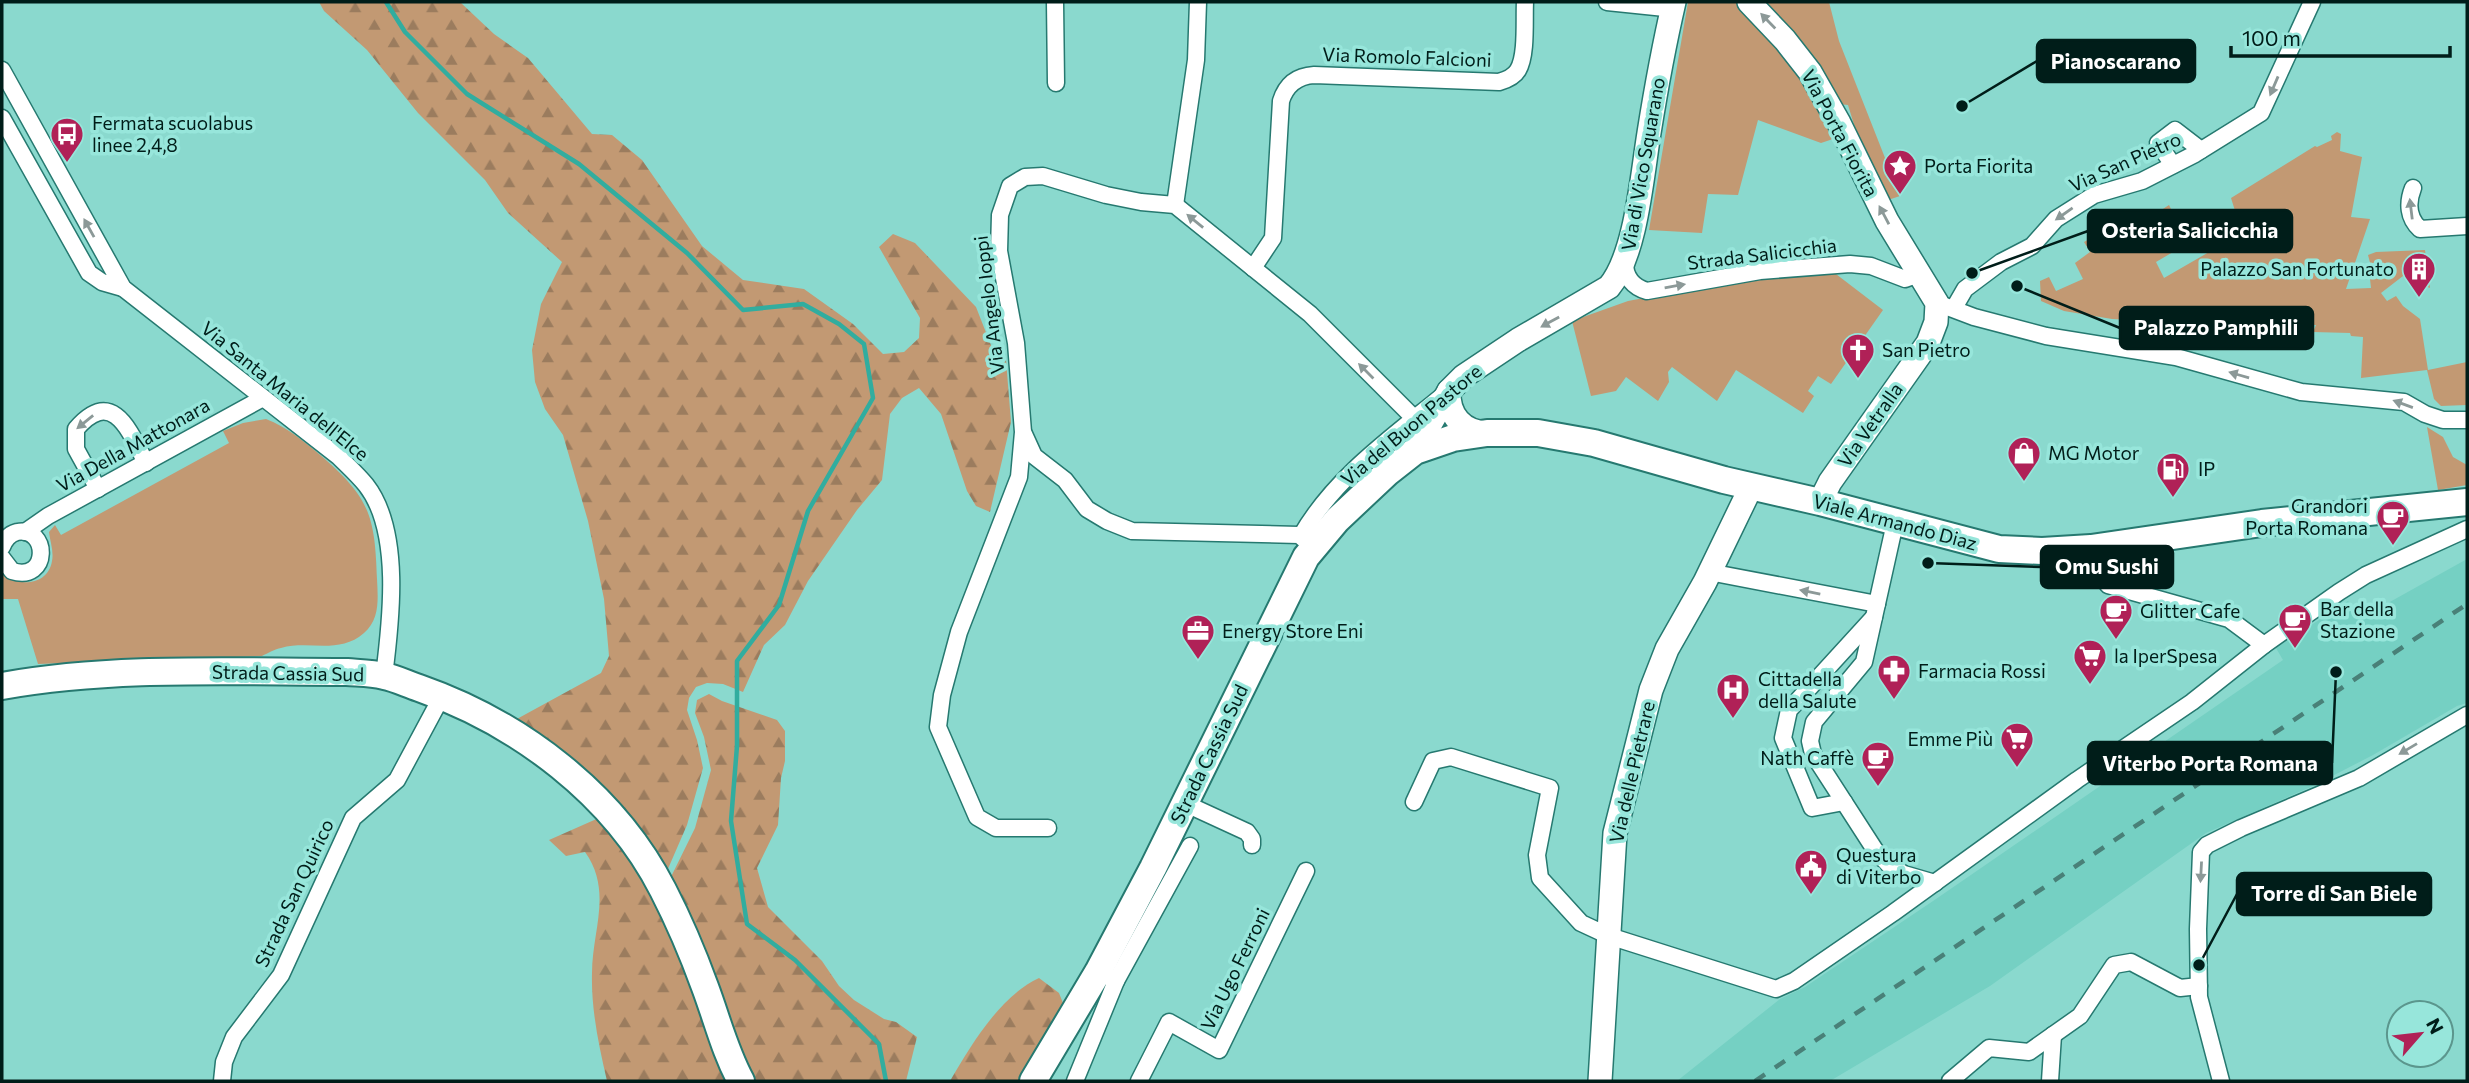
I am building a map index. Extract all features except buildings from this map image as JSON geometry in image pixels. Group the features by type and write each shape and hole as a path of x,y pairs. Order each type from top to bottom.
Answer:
{"main road":[{"name":"Via Porta Fiorita","path":"1749,2 1785,40 1810,72 1839,123 1887,221 1919,274"},
{"name":"Via di Vico Squarano","path":"1609,287 1619,276 1625,262 1666,37 1668,4"},
{"path":"1919,274 1945,306"},
{"name":"Via del Buon Pastore","path":"1448,391 1464,376 1518,340 1609,287"},
{"name":"Via Vetralla","path":"1820,502 1861,437 1927,343 1945,306"},
{"path":"1448,391 1451,409 1459,422 1472,430 1487,433"},
{"path":"1415,451 1448,391"},
{"name":"Viale Armando Diaz","path":"1415,451 1453,438 1487,433 1538,433 1567,437 1751,487 1820,502 1999,549 2042,551 2091,548 2262,523 2467,502"},
{"name":"Strada Cassia Sud","path":"1033,1081 1107,977 1184,803 1306,557 1307,542 1415,451"},
{"name":"Via delle Pietrare","path":"1600,1081 1615,833 1651,690 1667,649 1751,487"},
{"name":"Strada Cassia Sud","path":"14,684 109,673 346,672 384,676 442,696 483,714 514,733 576,779 636,845 663,889 705,986 732,1066 741,1081"}],"street":[{"path":"1055,2 1056,83"},
{"path":"1198,2 1196,60 1175,205 1310,314 1415,419"},
{"name":"Via Romolo Falcioni","path":"1253,268 1273,239 1281,101 1292,82 1299,77 1314,75 1499,82 1508,79 1518,70 1522,60 1525,2"},
{"path":"1607,2 1668,4"},
{"name":"Via San Pietro","path":"1945,306 2001,262 2032,246 2056,219 2094,195 2142,181 2201,150 2261,113 2312,2"},
{"name":"Via Santa Maria dell'Elce","path":"2,70 122,288"},
{"name":"Via Santa Maria dell'Elce","path":"2,118 89,273 102,282 122,288 339,457 367,486 383,519 390,560 390,629 384,676"},
{"path":"2173,165 2158,143 2175,130 2201,150"},
{"name":"Via Angelo Ioppi","path":"1048,828 996,828 977,817 938,727 942,695 959,632 1019,477 1023,432 1016,343 999,251 1000,215 1010,186 1025,177 1043,176 1140,202 1175,205"},
{"path":"2413,188 2408,200 2413,223 2420,229 2467,226"},
{"name":"Strada Salicicchia","path":"1625,262 1627,276 1631,282 1647,291 1760,271 1850,264 1871,266 1905,279 1919,274"},
{"path":"1945,306 1973,317 2046,336 2176,357 2301,392 2388,399 2404,402 2443,420 2467,420"},
{"name":"Via del Buon Pastore","path":"1307,542 1335,489 1374,452 1448,391"},
{"name":"Via Della Mattonara","path":"2,547 12,534 25,532 48,516 263,398"},
{"path":"98,489 76,449 76,429 84,419 102,411 110,412 124,421 146,463"},
{"path":"1023,432 1034,456 1065,480 1087,509 1132,531 1307,542"},
{"path":"1895,523 1864,662 1814,722 1810,741 1813,754 1875,850 1889,865 1904,874 1935,883"},
{"path":"1415,802 1433,761 1451,757 1550,788 1537,855 1540,878 1581,923 1609,936 1776,989 1794,981 1935,883 2077,780 2192,702 2264,645 2366,575 2467,529"},
{"path":"2,558 7,567 18,573 30,571 35,567 41,550 36,538 25,532"},
{"path":"2091,548 2096,568 2109,586 2229,619 2264,645"},
{"path":"1709,572 1876,610"},
{"path":"1844,802 1812,808 1783,738 1789,710 1876,610"},
{"path":"2,695 14,684"},
{"name":"Strada San Quirico","path":"222,1081 224,1062 234,1037 281,975 353,818 397,780 442,696"},
{"path":"2221,1081 2199,997 2198,929 2202,852 2207,845 2359,778 2467,715"},
{"path":"1184,803 1247,832 1252,839 1252,845"},
{"path":"1075,1081 1107,977 1190,846"},
{"name":"Via Ugo Ferroni","path":"1139,1081 1169,1022 1219,1050 1307,871"},
{"path":"1950,1081 1989,1048 2029,1052 2080,1016 2113,965 2130,962 2180,988 2199,986"},
{"path":"2050,1081 2053,1035"},
{"path":"1128,1081 1147,1045"}],"shaded area":[{"path":"2467,559 2467,703 2457,706 2313,786 2206,833 1990,986 1830,1081 1677,1081 1780,999 1805,987 1936,899 2283,660 2276,648 2348,601 2361,618"}],"green space":[{"path":"319,2 460,2 494,34 528,58 592,134 612,135 642,160 702,246 743,280 804,289 853,324 883,354 904,352 919,338 920,318 879,247 893,234 915,243 976,307 996,358 1006,360 1011,422 990,512 976,506 967,491 941,414 919,388 902,398 890,414 882,480 857,510 808,581 785,625 764,645 743,692 723,684 707,683 696,687 689,698 687,710 703,768 687,825 664,878 515,720 601,673 609,656 604,599 588,521 563,435 545,409 535,382 532,350 541,304 562,262 508,213 485,180 418,113 367,50 324,11"},
{"path":"1688,2 1739,2 1780,44 1839,137 1821,143 1758,120 1738,195 1708,194 1702,233 1649,230"},
{"path":"1766,2 1829,2 1839,41 1900,196 1888,200 1860,144 1848,105 1839,104 1806,50"},
{"path":"2337,132 2341,134 2340,151 2362,157 2351,217 2370,219 2346,289 2371,288 2370,279 2374,278 2368,255 2376,252 2425,250 2430,288 2418,283 2415,287 2403,276 2381,293 2387,301 2396,296 2403,306 2420,319 2428,370 2467,362 2467,405 2441,406 2434,399 2427,370 2361,378 2363,337 2351,336 2350,333 2313,332 2316,325 2222,325 2112,319 2064,311 2041,301 2040,281 2049,277 2056,291 2083,279 2075,263 2090,252 2084,242 2108,228 2110,230 2135,220 2137,223 2146,220 2169,205 2185,245 2156,262 2164,278 2242,233 2231,198 2315,146 2332,140 2331,136"},
{"path":"1832,271 1883,310 1831,384 1818,376 1808,391 1814,396 1803,413 1736,370 1717,401 1672,367 1668,372 1669,382 1658,401 1626,377 1616,391 1591,396 1572,321 1628,301 1761,276"},
{"path":"266,419 288,430 336,469 359,495 366,508 374,538 378,594 373,621 364,633 344,644 292,646 276,649 262,656 38,664 18,599 2,599 2,574 16,581 39,580 45,575 52,561 49,532 55,525 61,535 229,443 223,431 243,423"},
{"path":"2427,427 2443,437 2453,457 2467,465 2467,485 2438,490"},
{"path":"709,694 777,720 785,731 785,761 781,778 778,825 757,868 768,907 822,961 839,986 854,1000 884,1019 896,1022 917,1037 906,1081 749,1081 667,885 695,828 711,770 704,737 695,713 697,700"},
{"path":"601,817 655,892 731,1081 607,1081 596,1028 592,987 600,896 598,881 585,852 566,856 549,840"},
{"path":"1039,978 1059,993 1065,1008 1023,1077 1019,1081 950,1081 977,1037 999,1009 1025,986"}],"waterway":[{"path":"386,2 405,32 467,94 579,164 687,253 743,310 803,304 839,324 864,344 873,398 808,511 779,605 737,661 737,746 731,821 747,924 795,960 879,1044 886,1081"}],"railway":[{"path":"1755,1081 2467,604"}],"place":[{"name":"Pianoscarano","path":"1962,106"},
{"name":"Fermata scuolabus linee 2,4,8","path":"67,164"},
{"name":"Porta Fiorita","path":"1900,196"},
{"name":"Osteria Salicicchia","path":"1972,273"},
{"name":"Palazzo Pamphili","path":"2017,286"},
{"name":"Palazzo San Fortunato","path":"2419,299"},
{"name":"San Pietro","path":"1858,380"},
{"name":"MG Motor","path":"2024,483"},
{"name":"IP","path":"2173,499"},
{"name":"Grandori Porta Romana","path":"2393,547"},
{"name":"Omu Sushi","path":"1928,563"},
{"name":"Glitter Cafe","path":"2116,641"},
{"name":"Bar della Stazione","path":"2295,650"},
{"name":"Energy Store Eni","path":"1198,661"},
{"name":"Viterbo Porta Romana","path":"2336,672"},
{"name":"la IperSpesa","path":"2090,686"},
{"name":"Farmacia Rossi","path":"1894,701"},
{"name":"Cittadella della Salute","path":"1733,720"},
{"name":"Emme Più","path":"2017,769"},
{"name":"Nath Caffè","path":"1878,788"},
{"name":"Questura di Viterbo","path":"1811,896"},
{"name":"Torre di San Biele","path":"2199,965"}]}
